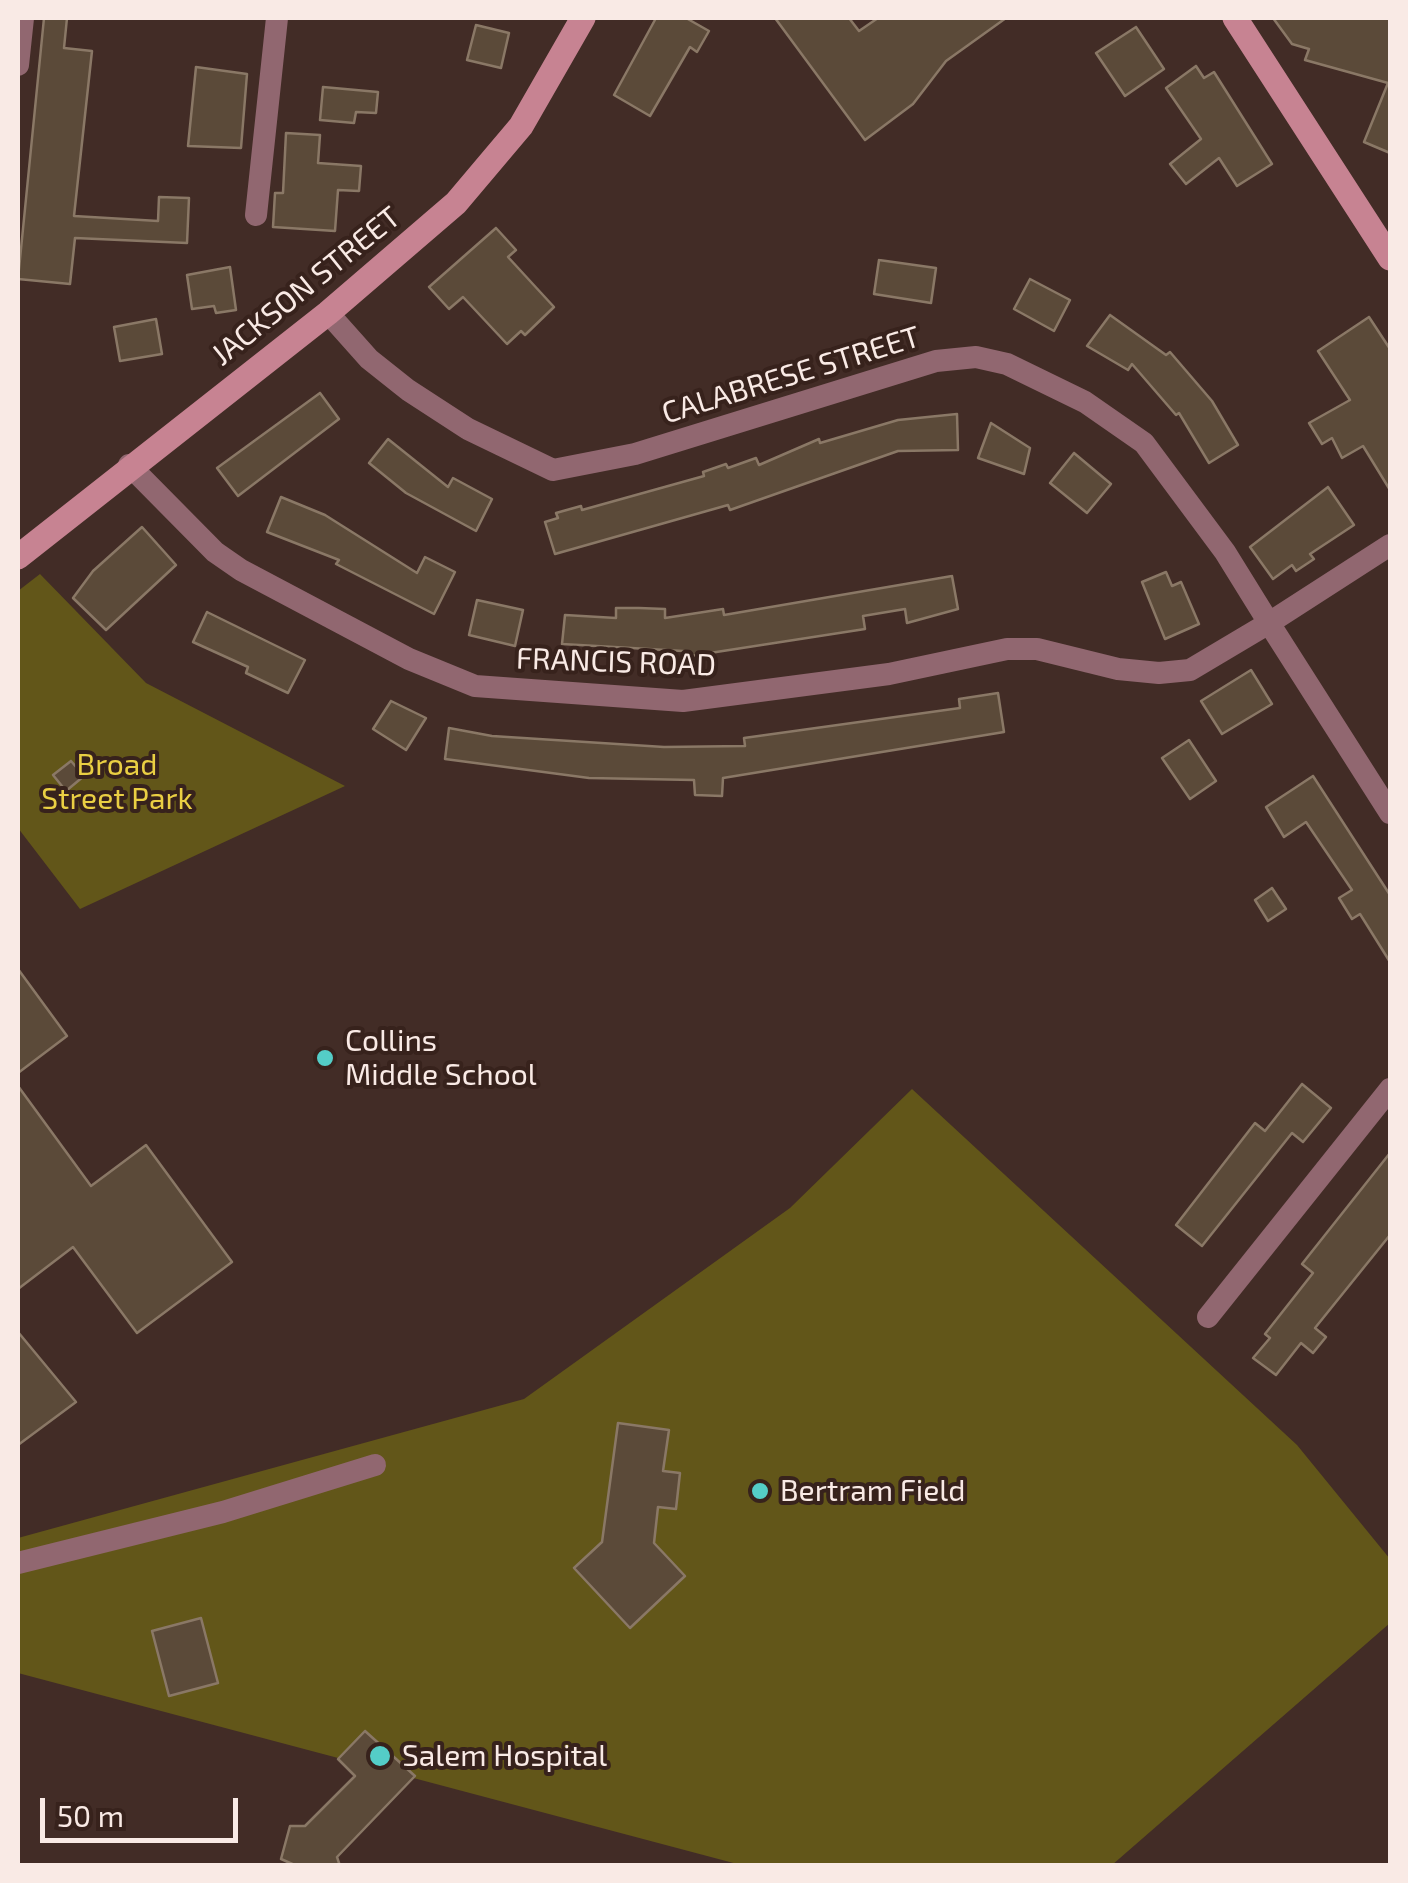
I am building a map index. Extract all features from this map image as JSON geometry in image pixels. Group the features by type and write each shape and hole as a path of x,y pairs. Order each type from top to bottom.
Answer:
{"main road":[{"name":"JACKSON STREET","path":"18,557 416,240 492,165 532,108 583,18"},
{"path":"1235,18 1390,258"}],"street":[{"path":"18,65 22,18"},
{"path":"256,215 277,18"},
{"name":"CALABRESE STREET","path":"328,313 369,359 408,390 495,444 554,470 635,454 936,360 976,356 1007,364 1085,402 1144,444 1226,552 1390,813"},
{"name":"FRANCIS ROAD","path":"130,464 215,552 241,570 409,660 475,686 683,701 889,674 1006,649 1037,648 1118,669 1159,673 1190,670 1390,545"},
{"path":"1208,1317 1390,1090"},
{"path":"18,1563 223,1512 375,1465"}],"green space":[{"name":"Broad Street Park","path":"40,574 146,683 345,786 80,909 18,828 18,591"},
{"name":"Bertram Field","path":"912,1089 1297,1445 1390,1559 1390,1623 1112,1865 741,1865 18,1673 18,1538 524,1399 790,1208"}],"building":[{"path":"44,18 67,18 64,48 92,51 74,216 158,221 159,197 189,198 187,243 75,238 70,284 18,279"},
{"path":"656,18 686,18 709,31 697,52 690,47 650,116 614,95"},
{"path":"775,18 849,18 859,31 878,18 1006,18 946,61 913,104 865,140"},
{"path":"1273,18 1390,18 1390,153 1364,142 1388,83 1305,60 1309,49 1292,44"},
{"path":"476,25 509,33 501,68 467,60"},
{"path":"1136,27 1164,69 1125,96 1096,53"},
{"path":"1196,66 1204,78 1214,72 1272,164 1237,186 1219,158 1186,184 1170,164 1201,139 1166,88"},
{"path":"196,67 247,74 241,148 188,146"},
{"path":"323,87 378,92 376,113 356,112 354,123 320,120"},
{"path":"286,133 320,135 318,163 361,166 359,191 338,190 335,231 273,227 275,193 283,193"},
{"path":"496,228 516,250 508,257 554,307 525,335 521,331 507,344 463,297 449,309 429,287"},
{"path":"879,260 936,268 931,303 874,294"},
{"path":"230,267 236,310 216,313 214,306 192,309 187,275"},
{"path":"1030,279 1070,300 1054,331 1014,309"},
{"path":"1110,315 1166,355 1170,352 1212,401 1238,445 1209,463 1179,413 1176,415 1132,364 1128,370 1087,346"},
{"path":"1369,317 1390,349 1390,490 1363,446 1342,458 1332,438 1322,444 1309,423 1350,400 1318,351"},
{"path":"156,319 162,354 120,361 114,327"},
{"path":"320,393 339,419 238,496 217,468"},
{"path":"957,414 958,450 898,451 730,510 728,505 555,554 545,522 558,518 556,513 581,506 582,510 704,476 703,472 726,464 728,468 756,458 759,465 819,439 820,443 898,420"},
{"path":"991,423 1030,448 1024,474 978,458"},
{"path":"388,439 448,487 453,478 492,499 476,531 406,493 369,463"},
{"path":"1074,453 1111,484 1087,513 1050,483"},
{"path":"1328,487 1354,525 1310,554 1314,559 1296,571 1292,565 1273,579 1250,547"},
{"path":"281,497 325,515 417,573 425,557 455,572 434,614 336,564 339,560 267,532"},
{"path":"142,527 176,565 106,630 73,598 93,571"},
{"path":"1166,572 1172,586 1181,582 1199,624 1165,639 1142,582"},
{"path":"952,576 958,609 907,623 905,609 863,616 865,629 684,657 683,651 562,644 565,615 616,618 616,608 639,608 665,609 665,618 723,609 724,615"},
{"path":"477,600 523,610 515,646 469,635"},
{"path":"207,612 305,660 288,693 246,673 248,667 193,642"},
{"path":"1251,670 1272,704 1222,734 1201,701"},
{"path":"998,693 1004,732 723,778 722,796 695,795 694,780 589,778 445,759 449,728 492,736 664,747 745,746 744,738 960,708 959,699"},
{"path":"391,701 426,718 406,750 373,729"},
{"path":"1189,740 1216,781 1190,799 1162,758"},
{"path":"71,761 84,776 66,791 53,775"},
{"path":"1313,776 1390,895 1390,962 1360,914 1352,919 1339,898 1352,890 1306,822 1284,837 1266,807"},
{"path":"1272,888 1286,909 1268,921 1255,900"},
{"path":"18,969 67,1036 18,1073"},
{"path":"1302,1084 1331,1108 1303,1142 1292,1133 1202,1246 1176,1225 1255,1123 1265,1131"},
{"path":"18,1086 91,1186 146,1145 232,1262 137,1333 73,1247 18,1289"},
{"path":"1390,1153 1390,1235 1315,1328 1326,1337 1313,1353 1301,1343 1276,1375 1253,1358 1270,1338 1265,1334 1313,1273 1302,1264"},
{"path":"18,1332 76,1402 18,1445"},
{"path":"618,1423 669,1430 663,1471 680,1473 676,1509 658,1507 654,1543 685,1576 630,1628 574,1568 602,1542"},
{"path":"201,1618 218,1683 169,1696 152,1631"},
{"path":"365,1731 415,1776 337,1857 340,1866 297,1866 281,1859 290,1826 305,1826 355,1776 338,1759"}],"place":[{"name":"Collins Middle School","path":"325,1058"},
{"name":"Bertram Field","path":"760,1491"},
{"name":"Salem Hospital","path":"380,1756"}]}
